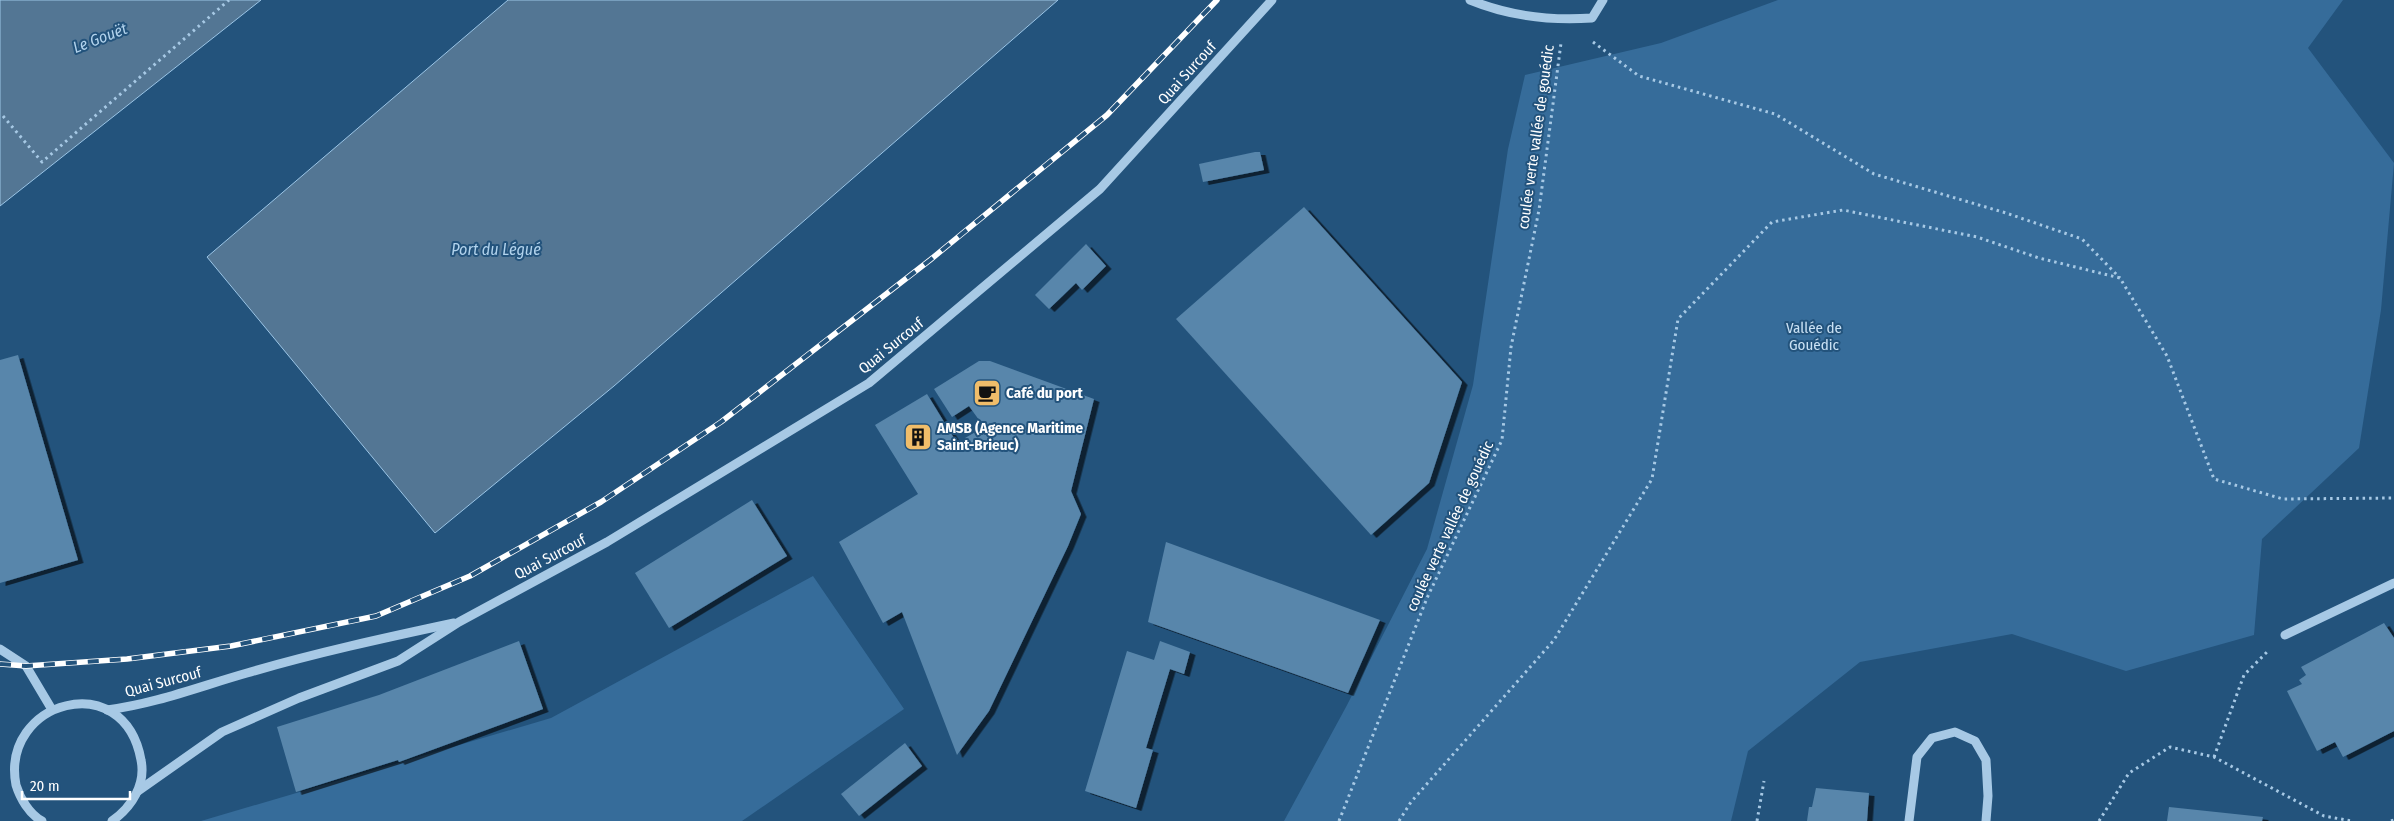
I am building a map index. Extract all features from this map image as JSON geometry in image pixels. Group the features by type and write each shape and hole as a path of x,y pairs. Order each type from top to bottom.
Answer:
{"street":[{"name":"Quai Surcouf","path":"138,791 222,732 299,698 398,661 459,622 607,542 869,383 1100,189 1272,0"},
{"path":"1470,0 1538,19 1564,20 1592,18 1603,0"},
{"path":"2285,635 2394,582"},
{"name":"Quai Surcouf","path":"107,710 133,706 248,672 358,644 459,622"},
{"path":"0,649 26,666 51,708"},
{"path":"39,820 20,798 13,773 16,746 30,724 51,708 70,703 89,704 107,710 126,724 138,744 143,768 138,791 125,812 112,821"},
{"path":"1909,820 1917,757 1932,738 1955,732 1975,741 1986,760 1988,796 1986,821"}],"path":[{"path":"3,116 42,162 229,0"},
{"path":"1564,20 1639,76 1774,114 1874,174 2006,212 2082,239 2120,278 2167,356 2214,479 2283,499 2394,498"},
{"name":"coulée verte vallée de gouédic","path":"1339,821 1427,598 1502,440 1511,347 1539,210 1564,20"},
{"path":"1398,821 1411,802 1554,640 1652,479 1678,320 1772,222 1843,210 1977,237 2039,258 2120,278"},
{"path":"2214,757 2244,675 2285,635"},
{"path":"2099,821 2129,773 2170,747 2214,757 2324,816 2352,821"},
{"path":"1757,821 1764,781"}],"green space":[{"name":"Vallée de Gouédic","path":"1778,0 2343,0 2308,48 2394,163 2381,310 2359,448 2262,539 2254,635 2126,671 2012,634 1860,662 1748,751 1731,821 1284,821 1346,707 1427,549 1473,385 1508,149 1525,75 1661,43"},
{"path":"813,576 904,709 742,821 201,821 551,718"}],"water":[{"name":"Le Gouët","path":"0,0 261,0 0,206"},
{"name":"Port du Légué","path":"508,0 1058,0 614,386 435,533 207,257"}],"building":[{"path":"1260,152 1264,170 1203,182 1199,164"},
{"path":"1304,207 1462,382 1429,483 1371,535 1176,319"},
{"path":"1086,244 1106,266 1082,290 1076,283 1049,309 1035,295"},
{"path":"18,355 78,560 0,583 0,360"},
{"path":"979,361 990,361 1094,399 1071,491 1081,514 1068,546 989,711 957,755 902,612 883,623 839,542 918,494 875,425 927,394 960,448 968,443 965,438 984,427 969,406 952,417 934,389"},
{"path":"752,500 787,556 669,628 635,573"},
{"path":"1166,542 1380,620 1348,693 1148,622"},
{"path":"2384,623 2394,638 2394,731 2343,757 2335,742 2317,751 2287,691 2302,684 2299,680 2306,675 2301,667"},
{"path":"519,641 543,709 399,762 398,760 296,792 277,727 379,695"},
{"path":"1160,641 1190,652 1184,674 1170,669 1146,748 1153,750 1136,808 1085,791 1127,651 1154,660"},
{"path":"905,743 922,766 859,816 841,794"},
{"path":"1816,788 1869,793 1867,821 1807,821 1809,807 1812,807"},
{"path":"2169,807 2263,817 2262,821 2167,821"}],"railway":[{"path":"0,664 26,666 127,659 231,646 376,616 470,576 601,502 721,422 930,260 1107,115 1217,0"}],"place":[{"name":"Café du port","path":"987,393"},
{"name":"AMSB (Agence Maritime Saint-Brieuc)","path":"918,437"}]}
